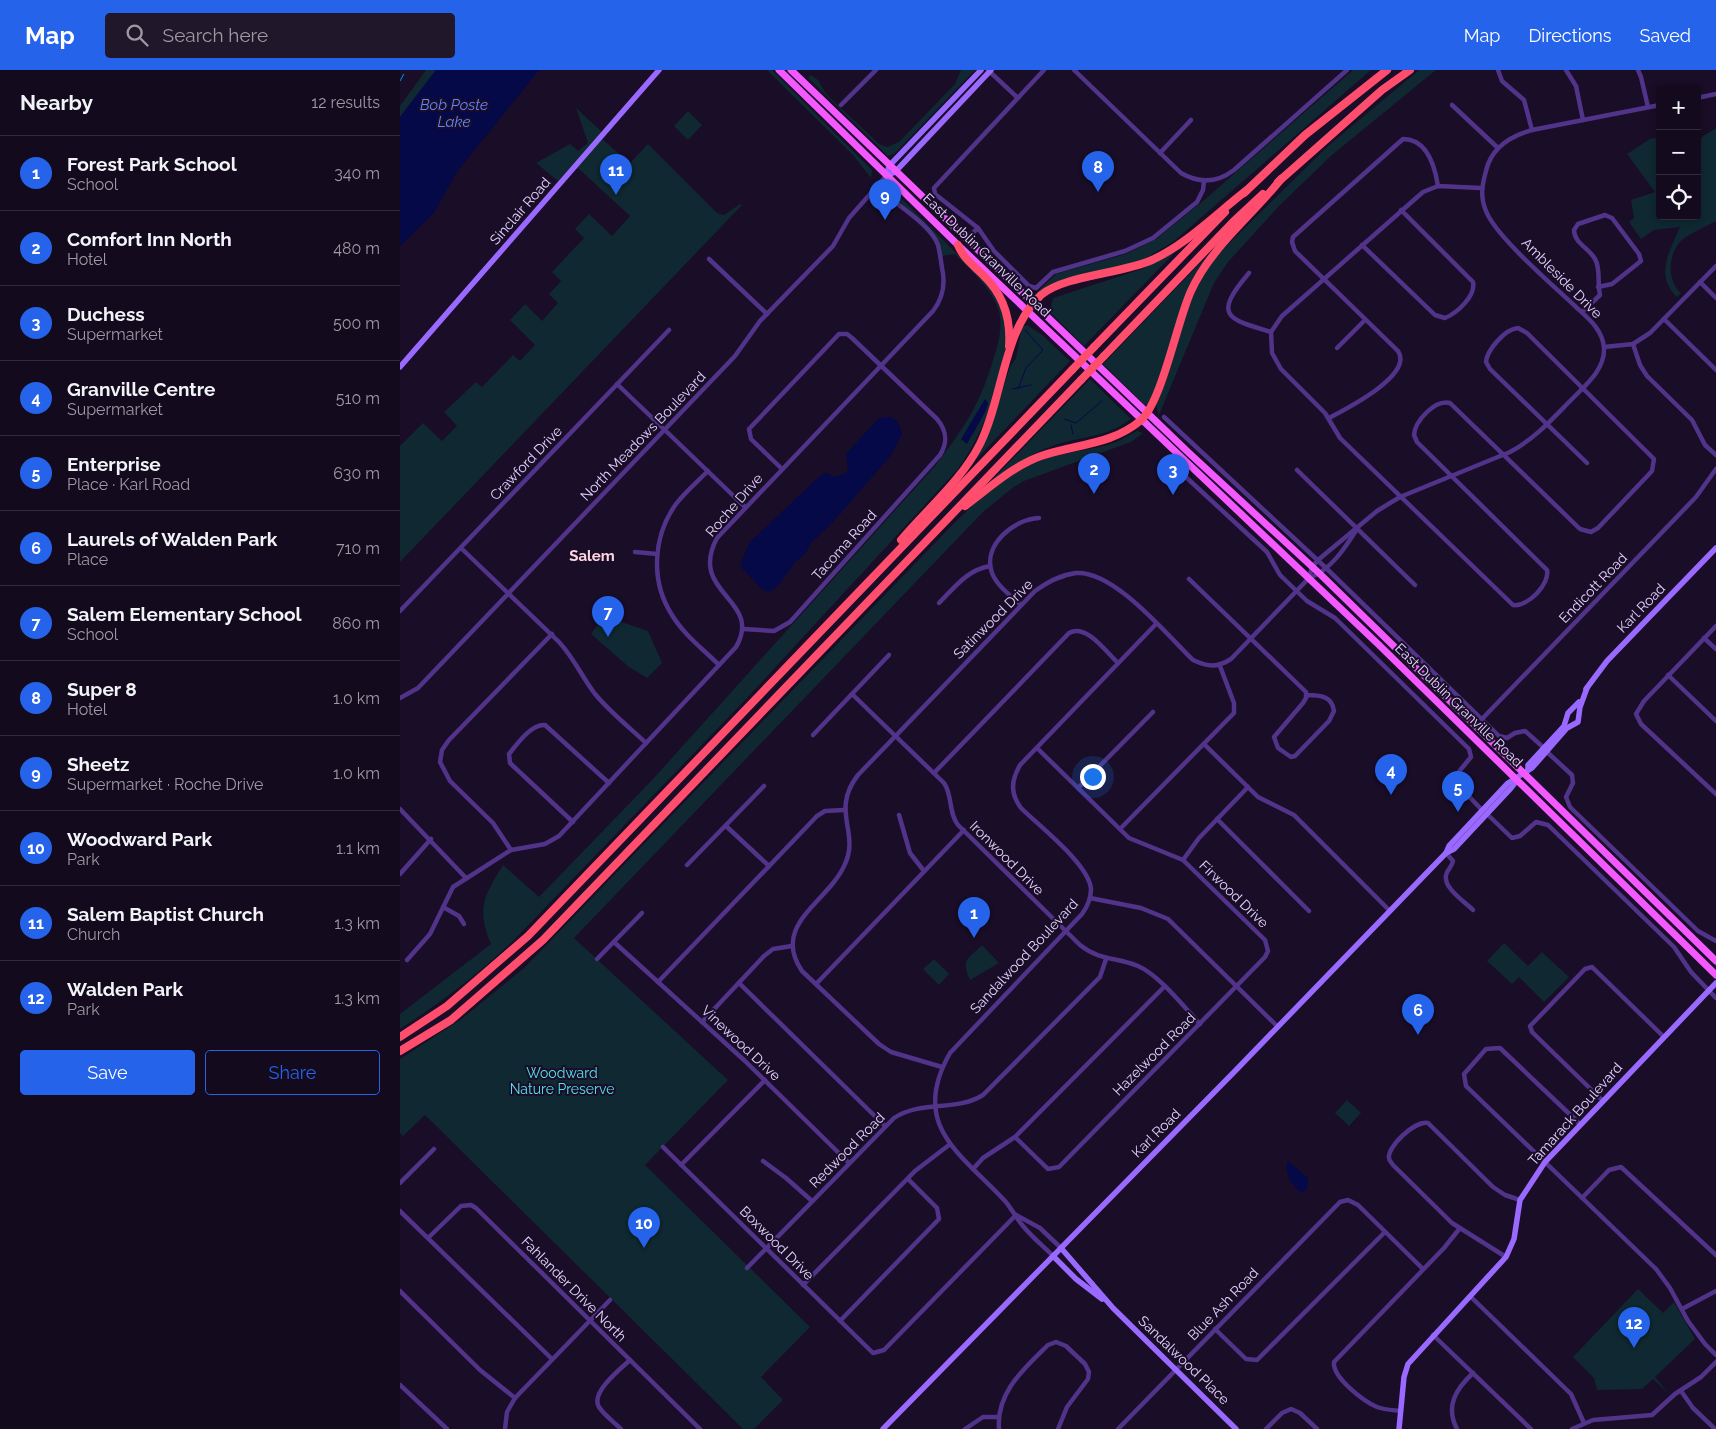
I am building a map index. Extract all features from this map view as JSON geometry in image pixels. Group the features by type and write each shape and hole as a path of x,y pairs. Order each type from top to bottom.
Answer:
{"highway":[{"path":"400,1037 447,1006 528,936 869,579 1247,190 1312,130 1387,70"},
{"path":"400,1051 451,1020 543,940 1233,222 1382,90 1410,70"},
{"path":"944,523 1012,471 1028,462 1041,456 1118,436 1148,413 1158,391 1183,309 1198,275 1214,254 1281,179"},
{"path":"869,579 974,455 992,414 1019,326 1027,310 1049,290 1062,284 1130,269 1154,259 1195,231 1247,190"},
{"path":"958,245 961,255 990,282 1001,298 1009,324 1008,359"}],"main road":[{"name":"Sinclair Road","path":"401,365 659,70"},
{"name":"East Dublin Granville Road","path":"779,70 958,245 1310,578 1716,975"},
{"name":"East Dublin Granville Road","path":"791,70 895,172 1526,771 1716,961"},
{"path":"886,176 889,166 980,70"},
{"path":"886,176 895,172 989,70"},
{"name":"Karl Road","path":"1573,710 1606,661 1716,548"},
{"name":"Karl Road","path":"1580,714 1587,688"},
{"path":"1573,710 1580,714 1580,720 1574,724 1568,720 1568,713 1573,710"},
{"name":"Karl Road","path":"1546,750 1568,720"},
{"name":"Karl Road","path":"882,1429 1446,853 1454,849 1485,812 1526,771 1528,765 1574,724"},
{"name":"Tamarack Boulevard","path":"1399,1429 1405,1370 1412,1357 1471,1297 1506,1257 1514,1239 1520,1200 1545,1162 1716,983"},
{"name":"Sandalwood Place","path":"1061,1248 1114,1308 1236,1429"},
{"name":"Sandalwood Place","path":"1053,1256 1076,1279 1114,1308"}],"street":[{"path":"841,105 876,70"},
{"path":"989,70 1018,98 1044,70"},
{"path":"1074,70 1181,173 1204,182 1220,179 1234,170 1347,70"},
{"path":"1498,70 1502,81 1524,100 1532,130"},
{"path":"1566,70 1576,86 1583,120"},
{"path":"1638,70 1642,77 1648,107"},
{"path":"1701,97 1716,94"},
{"name":"East Dublin Granville Road","path":"1018,98 934,188 935,194 978,228 994,252 1029,286 1036,288 1053,272 1125,251 1153,238 1197,202 1204,190 1204,182"},
{"path":"1452,105 1498,148"},
{"name":"Ambleside Drive","path":"1604,347 1595,326 1499,232 1486,212 1482,188 1487,167 1498,148 1513,137 1532,130 1656,106"},
{"path":"1160,153 1191,120"},
{"path":"1329,418 1373,392 1389,379 1400,366 1401,359 1398,351 1295,252 1292,242 1297,232 1390,148 1403,139 1408,139 1431,158 1435,165 1438,186"},
{"name":"North Meadows Boulevard","path":"400,698 418,688 736,356 767,314 833,246 850,218 886,176"},
{"path":"1482,188 1438,186 1423,192 1282,316 1271,332 1272,353 1281,369 1329,418 1345,444 1509,603 1518,606 1526,602 1544,584 1548,574 1544,566 1417,442 1414,435 1417,424 1436,404 1445,402 1454,406 1580,529 1591,532 1598,528 1652,471 1655,464 1652,454 1527,333 1518,328 1509,331 1489,351 1486,362 1490,369 1587,463"},
{"name":"Roche Drive","path":"743,629 741,615 718,587 710,563 717,538 940,302 944,282 938,245 934,238 908,211 896,205 877,187"},
{"path":"1362,244 1440,318 1447,318 1453,314 1472,294 1474,285 1470,278 1401,210"},
{"path":"1582,312 1600,295 1598,287 1596,260 1574,235 1574,228 1578,224 1605,215 1612,218 1641,259 1639,264 1612,284 1598,287"},
{"name":"East Dublin Granville Road","path":"966,239 978,228"},
{"path":"709,259 767,314"},
{"path":"1310,578 1312,568 1318,560 1377,511 1400,498 1527,442 1547,425 1597,372 1602,360 1604,347 1633,344 1650,333 1716,266"},
{"path":"1249,274 1230,297 1227,308 1228,314 1241,323 1271,332"},
{"path":"1700,282 1716,298"},
{"path":"1664,319 1716,370"},
{"path":"1337,348 1365,320"},
{"name":"Crawford Drive","path":"400,611 669,330"},
{"path":"782,469 751,439 749,429 835,337 844,334 852,338 881,366"},
{"path":"1633,344 1640,365 1647,376 1692,420 1705,445 1716,455"},
{"name":"Tacoma Road","path":"743,629 766,632 779,630 787,625 940,455 945,445 946,434 942,425 881,366"},
{"path":"617,384 745,507"},
{"name":"East Dublin Granville Road","path":"1164,416 1318,560 1502,738 1525,731 1546,750 1572,775 1573,783 1566,797 1570,807 1698,931 1716,941"},
{"name":"East Dublin Granville Road","path":"1180,457 1175,467 1267,552 1280,575 1312,605 1338,621 1468,748 1471,757 1457,774 1456,783 1512,838 1520,836 1536,822 1548,825 1674,947 1691,972 1716,998"},
{"name":"Endicott Road","path":"1482,719 1696,497 1716,468"},
{"path":"1297,470 1415,585"},
{"path":"708,471 672,510 663,527 657,554 658,579 664,600 672,615 686,633 719,665"},
{"path":"1240,500 1246,493"},
{"path":"1021,605 998,582 990,566 994,548 1016,523 1027,519 1039,518"},
{"path":"1120,829 1231,717 1235,708 1220,666 1231,659 1310,578 1320,574 1343,551 1357,529"},
{"path":"461,548 552,634 571,655 588,683 604,704 646,743"},
{"path":"635,552 657,554"},
{"path":"939,603 968,574 976,569 990,566"},
{"name":"Satinwood Drive","path":"792,946 797,926 833,884 847,861 849,844 844,810 852,783 1035,591 1055,578 1078,573 1100,577 1119,588 1193,660 1206,666 1220,666"},
{"path":"1189,579 1304,689 1306,695 1303,703 1274,737 1274,743 1287,756 1295,756 1332,717 1334,712 1330,700 1324,696 1306,695"},
{"name":"Sandalwood Boulevard","path":"935,1106 935,1090 942,1067 959,1042 1066,931 1087,906 1090,898 1089,881 1079,866 1014,799 1012,788 1014,776 1020,765 1156,624"},
{"path":"1716,626 1639,705 1636,714 1641,724 1716,794"},
{"path":"407,960 425,941 453,887 511,850 550,842 559,836 736,647 743,629"},
{"path":"934,774 1069,634 1077,630 1086,633 1118,663"},
{"path":"511,850 493,823 450,781 440,762 442,750 449,740 552,634"},
{"path":"1704,638 1716,649"},
{"path":"813,735 889,655"},
{"path":"1668,675 1716,721"},
{"name":"Ironwood Drive","path":"852,694 949,790 952,813 964,830 1086,950 1106,959 1139,966 1164,987 1200,1024"},
{"path":"1078,788 1153,712"},
{"path":"573,822 512,766 509,754 521,740 534,727 541,724 548,726 609,783"},
{"path":"1204,744 1258,797 1294,815 1390,910"},
{"name":"Firwood Drive","path":"1037,748 1129,838 1183,860 1265,940 1268,951"},
{"path":"687,866 764,786"},
{"path":"1183,860 1199,838 1248,787"},
{"path":"400,809 431,839 466,878"},
{"path":"658,982 817,816 826,811 844,810"},
{"path":"899,815 910,854 924,871"},
{"path":"1218,819 1309,911"},
{"path":"726,826 769,866"},
{"path":"816,984 964,830"},
{"path":"400,874 431,839"},
{"path":"1446,853 1453,861 1446,875 1446,881 1449,887 1473,910"},
{"path":"1090,898 1141,908 1168,919 1277,1026"},
{"path":"443,907 459,916 464,924"},
{"path":"597,960 642,913"},
{"name":"Vinewood Drive","path":"614,942 765,1080 849,1163"},
{"path":"702,1022 773,949 792,946 797,964 879,1044 891,1052 942,1067"},
{"name":"Hazelwood Road","path":"1015,1137 1044,1166 1053,1170 1059,1167 1237,986 1268,951"},
{"name":"Redwood Road","path":"747,1268 885,1126 904,1111 961,1104 983,1095 1100,977 1106,959"},
{"path":"1602,1101 1530,1028 1589,967 1595,969 1664,1037"},
{"path":"739,983 885,1126"},
{"path":"973,1169 983,1158 1015,1137 1164,987"},
{"path":"1580,1124 1504,1050 1495,1046 1486,1049 1467,1069 1463,1079 1466,1086 1660,1274 1705,1344 1716,1355"},
{"path":"681,1165 765,1080"},
{"name":"Sandalwood Place","path":"935,1106 939,1124 949,1145 1016,1215 1023,1227 1053,1256"},
{"path":"1506,1257 1460,1228 1400,1172 1389,1158 1393,1146 1414,1125 1424,1122 1431,1125 1498,1191 1520,1200"},
{"path":"803,1285 908,1179 949,1145"},
{"name":"Boxwood Drive","path":"663,1147 869,1350 877,1353 884,1350 1016,1215"},
{"path":"400,1183 434,1148"},
{"path":"763,1161 812,1201"},
{"path":"1582,1198 1609,1170 1621,1166 1716,1255"},
{"path":"840,1321 937,1223 940,1215 937,1208 908,1179"},
{"name":"Blue Ash Road","path":"1118,1429 1337,1204 1348,1200 1358,1205 1385,1232"},
{"name":"Fahlander Drive North","path":"428,1238 457,1208 466,1204 471,1205 700,1429"},
{"path":"400,1210 552,1359"},
{"name":"Sandalwood Place","path":"1016,1215 1040,1228 1061,1248"},
{"path":"1401,1411 1378,1407 1364,1400 1337,1375 1334,1367 1336,1358 1423,1270 1460,1228"},
{"path":"1215,1329 1246,1359 1257,1360 1385,1232 1423,1270"},
{"path":"400,1291 480,1370 515,1398"},
{"path":"1682,1308 1716,1291"},
{"path":"1471,1297 1571,1394 1584,1422"},
{"path":"504,1429 507,1412 515,1398 610,1300"},
{"path":"1433,1335 1531,1429"},
{"path":"1000,1429 998,1417 1004,1397 1016,1377 1048,1345 1056,1342 1066,1346 1085,1364 1089,1376 1071,1400 1058,1429"},
{"path":"621,1429 598,1406 597,1400 600,1390 630,1360"},
{"path":"1572,1429 1584,1422 1604,1418 1652,1415 1681,1391 1702,1377 1716,1362"},
{"path":"1457,1429 1452,1417 1453,1399 1458,1389 1473,1373"},
{"path":"400,1385 447,1429"},
{"path":"1681,1391 1693,1408 1715,1429"},
{"path":"1266,1429 1282,1413 1290,1409 1300,1412 1317,1429"},
{"path":"965,1429 978,1418 998,1417"}],"green space":[{"path":"426,70 436,70 400,117 400,106"},
{"path":"767,70 772,70 872,170 871,178 853,155"},
{"path":"961,70 975,70 895,153 888,156 808,78 811,75 818,80 826,94 879,144 887,147 899,142 955,84"},
{"path":"1353,70 1371,70 1173,242 1139,262 1056,283 1036,293 1056,274 1126,254 1156,239 1203,201"},
{"path":"1419,70 1436,70 1332,155 1280,205 1228,262 1214,283 1159,415 1156,405 1187,310 1200,280 1216,256 1329,145"},
{"path":"576,108 601,131 602,139 630,163 648,144 717,213 724,215 740,204 742,205 400,562 400,446 423,423 442,441 457,426 444,412 476,382 482,387 513,355 520,361 535,345 510,320 525,304 542,321 558,303 549,294 561,281 552,272 584,238 575,229 589,214 612,236 630,216 579,169 571,167 558,181 536,163 570,144 578,151 588,143"},
{"path":"688,111 702,125 688,140 674,126"},
{"path":"1716,128 1716,221 1686,237 1675,249 1671,262 1671,275 1676,288 1681,293 1677,297 1670,289 1665,272 1669,254 1680,227 1654,230 1641,239 1629,222 1634,218 1631,200 1655,192 1627,154 1650,139 1656,138 1656,220 1701,220 1701,137"},
{"path":"891,188 986,283 998,301 1004,315 1007,337 1000,377 986,419 967,456 957,470 748,697 514,940 459,988 400,1029 400,1014 491,944 484,921 484,903 491,885 503,865 539,897 653,779 934,467 969,417 982,391 997,348 1000,330 999,311 986,287 955,254 942,256 935,236 886,192"},
{"path":"1180,247 1084,346 1050,312 1053,298 1142,269"},
{"path":"1207,256 1209,257 1185,300 1151,402 1145,405 1103,364"},
{"path":"1027,325 1041,334 1070,361 965,471 988,432 1010,367 1016,358 1022,327"},
{"path":"1090,379 1131,419 1112,430 1052,446 1034,454 986,486"},
{"name":"Woodward Nature Preserve","path":"1137,431 1143,433 1131,442 1024,481 983,512 574,938 728,1080 645,1165 810,1327 761,1377 783,1400 754,1429 743,1429 425,1115 403,1136 400,1133 400,1059 460,1020 524,968 941,536 995,486 1026,467 1042,460 1107,445"},
{"path":"604,616 648,631 662,663 647,678 629,667 591,634"},
{"path":"1504,943 1528,966 1542,952 1569,977 1544,1002 1519,977 1512,984 1487,961"},
{"path":"982,945 999,963 970,980 966,968 967,960"},
{"path":"934,959 949,974 939,985 923,969"},
{"path":"1347,1100 1361,1113 1349,1126 1335,1113"},
{"path":"1638,1289 1663,1313 1674,1302 1695,1339 1655,1377 1669,1394 1653,1379 1642,1389 1597,1390 1594,1378 1573,1357"}],"water":[{"name":"Bob Poste Lake","path":"436,70 539,70 456,173 434,213 400,246 400,117"},
{"path":"985,399 988,403 987,407 967,444 961,439"},
{"path":"889,417 898,421 902,434 891,455 832,523 811,543 805,554 797,560 778,586 769,592 763,590 740,566 749,543 822,474 827,473 834,477 844,474 848,470 846,454 879,418"},
{"path":"1288,1161 1308,1178 1308,1187 1302,1193 1290,1179 1287,1170"}],"waterway":[{"path":"1018,389 1026,368 1043,350 1025,330"},
{"path":"1012,389 1031,385"},
{"path":"1064,419 1076,423 1102,401"},
{"path":"1071,425 1073,434"}],"railway":[{"path":"400,81 406,70"}],"place":[{"name":"Super 8","path":"1098,192"},
{"name":"Salem Baptist Church","path":"616,195"},
{"name":"Sheetz","path":"885,220"},
{"name":"Comfort Inn North","path":"1094,494"},
{"name":"Duchess","path":"1173,495"},
{"name":"Salem Elementary School","path":"608,637"},
{"name":"Granville Centre","path":"1391,795"},
{"name":"Enterprise","path":"1458,812"},
{"name":"Forest Park School","path":"974,938"},
{"name":"Laurels of Walden Park","path":"1418,1035"},
{"name":"Woodward Park","path":"644,1248"},
{"name":"Walden Park","path":"1634,1348"}],"district":[{"name":"Salem","path":"592,556"}]}
